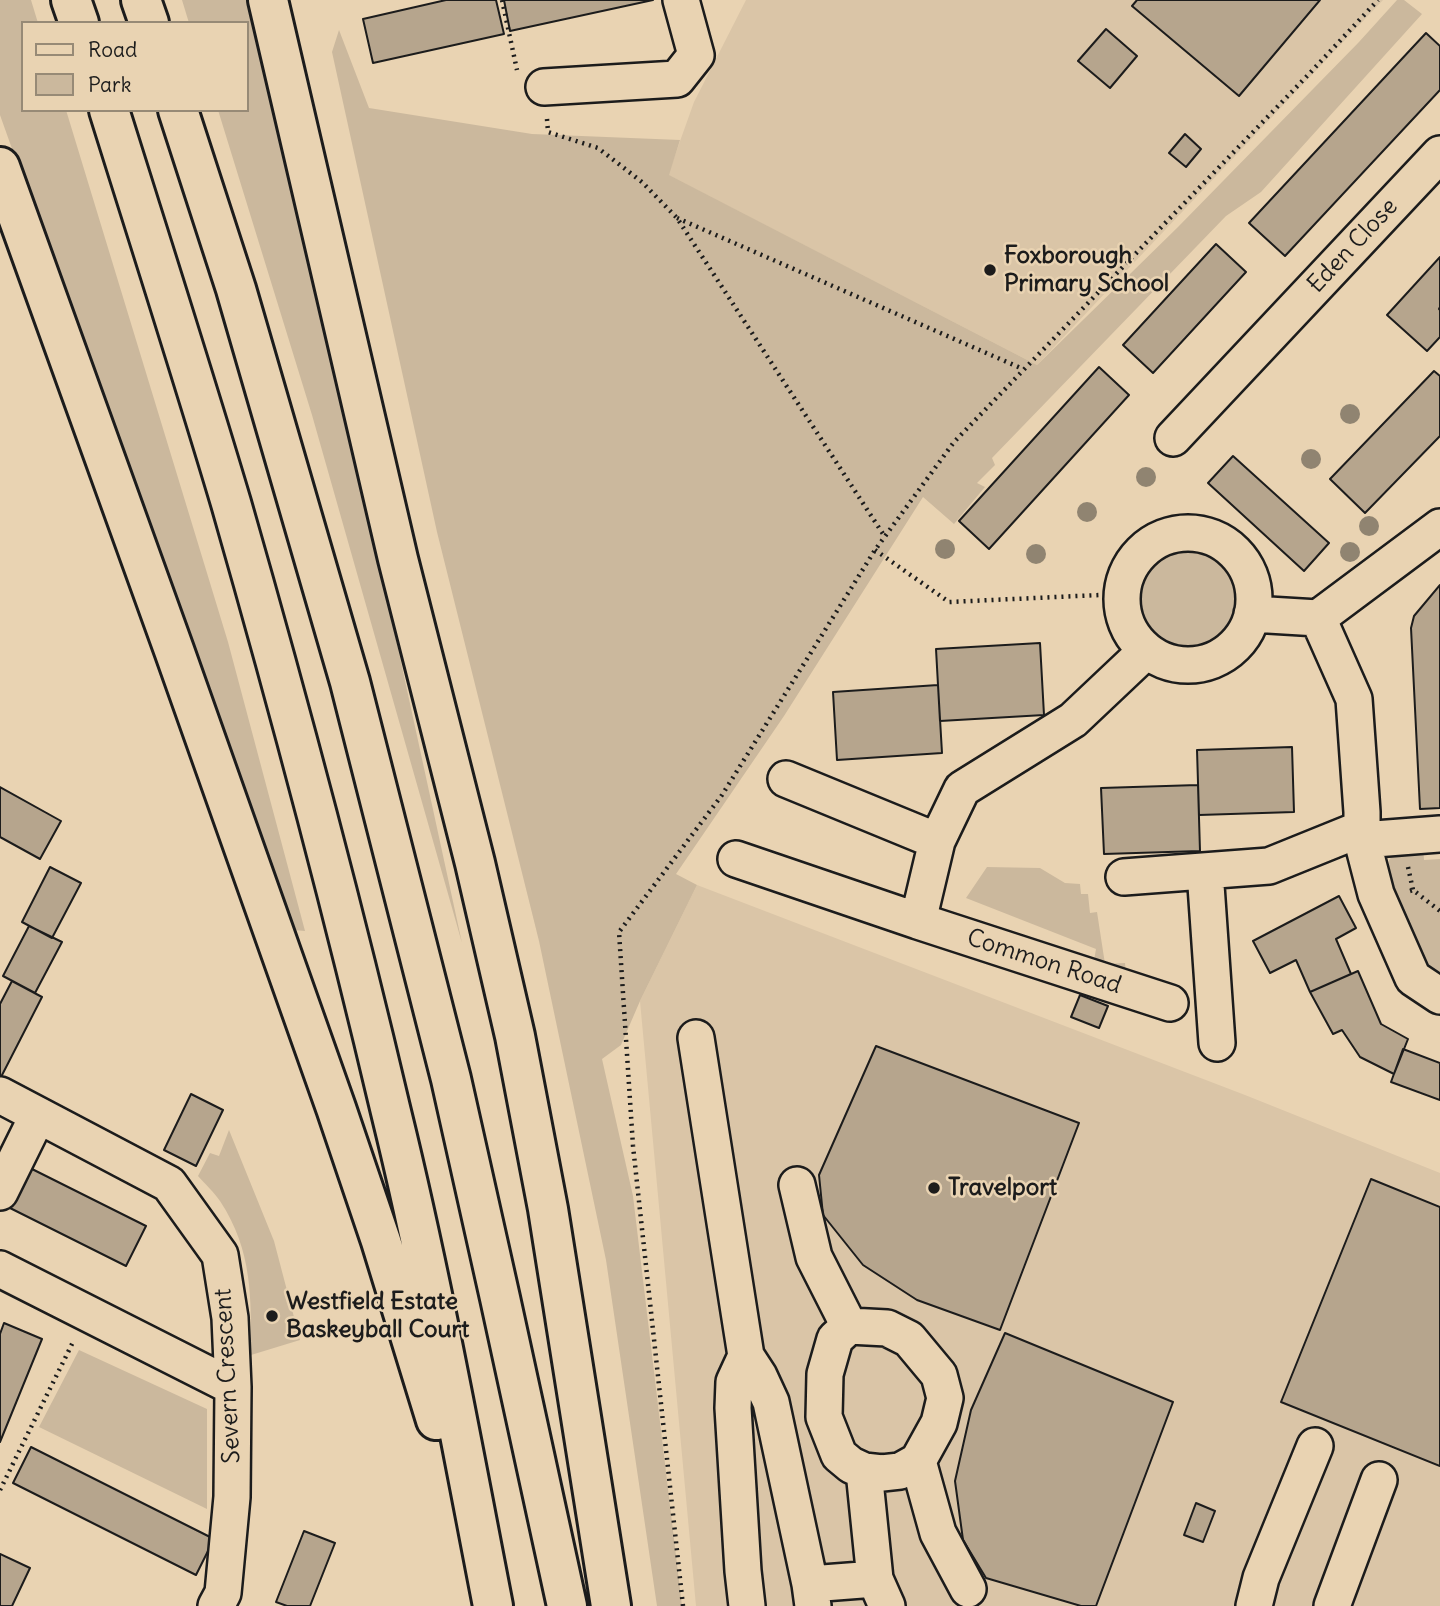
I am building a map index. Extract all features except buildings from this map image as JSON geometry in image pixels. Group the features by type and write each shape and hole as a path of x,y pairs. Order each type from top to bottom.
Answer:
{"highway":[{"path":"72,0 78,21"},
{"path":"141,0 148,21"},
{"path":"268,0 395,545 475,863 515,1036 548,1209 611,1606"},
{"path":"110,112 230,501 338,897 392,1113 439,1325 493,1606"},
{"path":"179,112 236,289 350,681 451,1079 567,1606"},
{"path":"0,167 336,1108 381,1241 493,1606"}],"street":[{"path":"544,87 677,79 696,55 681,0"},
{"name":"Eden Close","path":"1173,438 1440,154"},
{"path":"1252,614 1318,618 1440,527"},
{"path":"1197,532 1217,539 1235,552 1248,570 1254,592 1252,614 1244,635 1229,652 1209,662 1187,666 1165,662 1146,651 1131,635 1123,615 1121,594 1126,572 1138,554 1154,540 1175,533 1197,532"},
{"path":"1318,618 1354,699 1362,834 1376,894 1413,978 1440,996"},
{"path":"918,921 937,841 962,789 1073,720 1146,651"},
{"path":"786,779 937,841"},
{"path":"1124,877 1269,866 1362,834 1440,834"},
{"name":"Common Road","path":"736,859 1170,1003"},
{"path":"1205,871 1217,1043"},
{"path":"696,1038 746,1356 760,1376 771,1402 812,1595 881,1592 864,1471"},
{"name":"Severn Crescent","path":"0,1095 169,1184 220,1255 230,1318 233,1387 232,1497 223,1593 216,1606"},
{"path":"0,1192 38,1115"},
{"path":"797,1185 814,1257 849,1326"},
{"path":"0,1269 233,1387"},
{"path":"849,1326 887,1328 909,1339 939,1375 945,1398 939,1423 918,1461 900,1471 864,1471 851,1465 839,1455 824,1417 825,1374 835,1339 849,1326"},
{"path":"746,1356 734,1382 733,1408 747,1606"},
{"path":"1254,1606 1261,1578 1315,1446"},
{"path":"918,1461 938,1532 968,1589"},
{"path":"1332,1606 1379,1480"}],"path":[{"path":"502,0 519,81 544,87 548,132 598,148 642,182 677,218 885,537"},
{"path":"683,1606 633,1146 619,932 722,795 875,550 954,442 1378,0"},
{"path":"677,218 1023,369"},
{"path":"875,550 949,602 1121,594"},
{"path":"0,1490 87,1314"}],"shaded area":[{"name":"Foxborough Primary School","path":"746,0 1383,0 1037,365 668,175 694,102"},
{"path":"697,885 1245,1095 1440,1173 1440,1606 696,1606 640,1001"}],"green space":[{"path":"0,0 31,0 37,21 21,21 21,112 67,112 228,642 305,931 294,930 0,115"},
{"path":"182,0 250,0 346,409 462,943 312,415 219,112 248,112 248,21 188,21"},
{"path":"1397,0 1404,0 1422,14 1261,192 1226,216 992,458 995,465 977,483 985,487 954,524 923,497 784,716 676,874 697,885 621,1045 602,1059 633,1196 682,1606 657,1606 606,1260 539,941 437,532 332,52 339,30 369,108 532,134 680,140 669,175 1037,365 1178,227"},
{"path":"1189,550 1208,553 1223,564 1234,579 1237,598 1234,617 1223,632 1208,643 1189,646 1170,643 1155,632 1144,617 1141,598 1144,579 1155,564 1170,553"},
{"path":"1423,845 1424,860 1440,859 1440,977 1424,962 1388,875 1389,860 1396,852"},
{"path":"987,867 1040,868 1065,883 1080,884 1081,894 1088,894 1090,913 1097,912 1105,964 1125,963 1128,1000 1092,972 1096,949 966,898"},
{"path":"229,1130 274,1241 300,1340 251,1355 250,1294 239,1238 218,1198 198,1176 210,1153 219,1156"},
{"path":"79,1350 207,1409 207,1509 39,1427"}],"place":[{"name":"Foxborough Primary School","path":"990,270"},
{"name":"Travelport","path":"934,1188"},
{"name":"Westfield Estate Baskeyball Court","path":"272,1316"}]}
